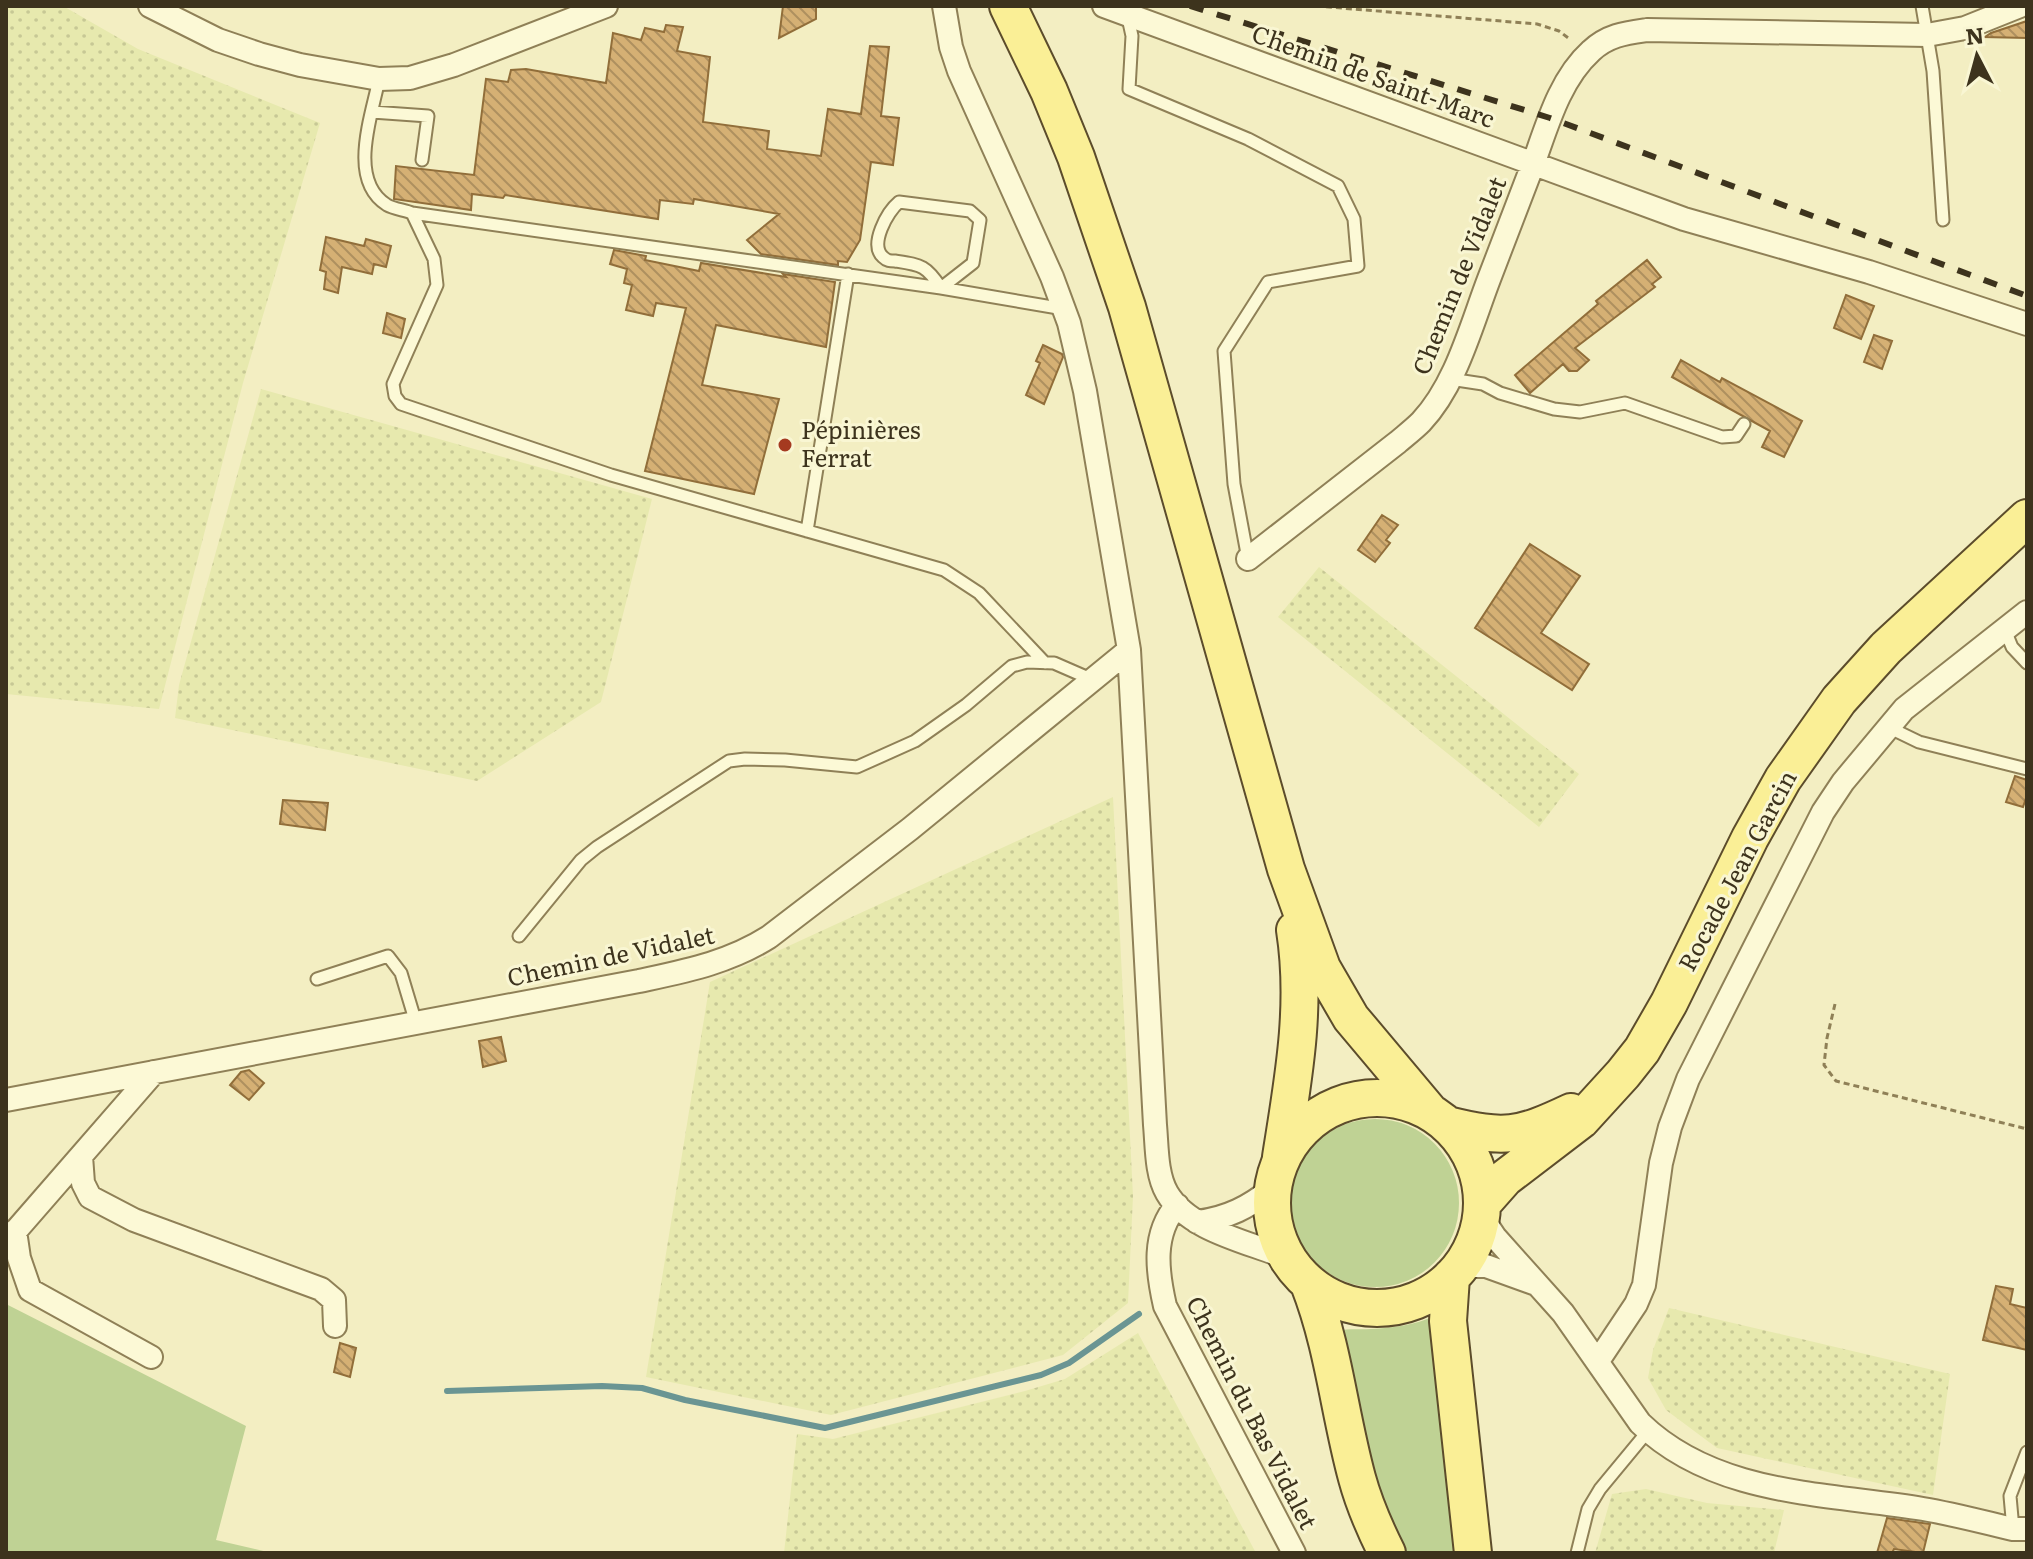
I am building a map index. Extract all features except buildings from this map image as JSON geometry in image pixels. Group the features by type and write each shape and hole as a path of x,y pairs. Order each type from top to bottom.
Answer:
{"main road":[{"path":"1009,9 1076,157 1122,292 1286,869 1322,968 1351,1018 1462,1141 1473,1160 1480,1182 1482,1210 1474,1243 1456,1272 1426,1295 1397,1306 1366,1307 1336,1300 1298,1271"},
{"name":"Rocade Jean Garcin","path":"1482,1210 1505,1178 1581,1120 1642,1050 1783,779 1839,700 1886,648 2027,518"},
{"path":"1286,869 1299,957 1301,1019 1272,1212 1277,1236 1321,1314 1336,1370 1357,1480 1387,1553"},
{"path":"1277,1174 1300,1131 1328,1110 1362,1099 1397,1100 1439,1118"},
{"name":"Rocade Jean Garcin","path":"1439,1118 1480,1133 1504,1135 1536,1128 1598,1099"},
{"path":"1456,1272 1448,1321 1473,1553"}],"street":[{"path":"150,6 218,40 259,54 300,65 379,79 410,78 454,65 606,6"},
{"path":"944,6 959,71 1064,309 1085,391 1129,650 1156,1136 1162,1178 1167,1193 1197,1222 1298,1271"},
{"name":"Chemin de Saint-Marc","path":"1104,6 1684,219 1869,272 2027,324"},
{"path":"1589,52 1613,36 1647,30 1927,35 1965,28 2020,6"},
{"name":"Chemin de Vidalet","path":"1248,559 1421,422 1449,379 1562,91 1589,52"},
{"path":"1598,1361 1636,1304 1644,1285 1661,1163 1670,1127 1688,1079 1823,812 1888,727 1927,688 2027,612"},
{"name":"Chemin de Vidalet","path":"6,1100 716,964 748,951 910,829 1129,650"},
{"path":"151,1357 30,1290 10,1236 154,1072"},
{"path":"81,1156 83,1183 90,1197 134,1220 321,1289 334,1300 335,1326"},
{"path":"1197,1222 1230,1215 1252,1205 1277,1174"},
{"name":"Chemin du Bas Vidalet","path":"1177,1205 1166,1217 1159,1244 1158,1274 1165,1306 1294,1553"},
{"path":"1482,1210 1495,1237 1539,1285 1648,1431 1714,1472 1801,1493 1952,1514 2020,1529"},
{"path":"1456,1272 1486,1266 1539,1285"}],"lane":[{"path":"1922,6 1933,71 1943,220"},
{"path":"1127,13 1132,36 1129,89 1248,139 1338,186 1354,219 1358,266 1268,282 1224,351 1234,484 1248,559"},
{"path":"379,79 363,157 372,188 387,205 412,213 848,274 1064,309"},
{"path":"372,112 428,116 422,160"},
{"path":"899,202 970,211 980,220 973,263 941,288 921,265 887,260 881,256 880,226 899,202"},
{"path":"412,213 434,259 437,285 393,384 395,396 401,404 611,475 944,570 979,593 1045,663"},
{"path":"807,531 848,274"},
{"path":"1449,379 1483,384 1500,393 1554,409 1580,412 1625,403 1722,437 1736,436 1744,424"},
{"path":"2005,630 2012,647 2027,663"},
{"path":"519,936 581,860 729,761 785,760 844,768 870,763 915,741 966,705 1012,666 1027,662 1054,663 1093,680"},
{"path":"1888,727 1919,742 2027,769"},
{"path":"317,979 388,956 401,973 416,1023"},
{"path":"1577,1553 1588,1509 1600,1489 1648,1431"},
{"path":"2020,1529 2010,1496 2027,1452"}],"path":[{"path":"1316,6 1537,24 1559,31 1589,52"},
{"path":"1835,1004 1824,1065 1836,1081 2027,1129"}],"green space":[{"path":"6,6 63,6 138,49 320,123 243,383 159,709 6,694"},
{"path":"261,389 652,499 601,702 477,781 175,718 179,685"},
{"path":"1319,567 1579,774 1539,827 1278,617"},
{"path":"1113,797 1133,1196 1128,1303 1063,1355 831,1415 646,1377 710,982"},
{"path":"1375,1119 1407,1126 1422,1133 1434,1144 1445,1156 1452,1171 1459,1203 1452,1235 1445,1250 1434,1262 1422,1273 1407,1280 1375,1287 1343,1280 1328,1273 1316,1262 1305,1250 1298,1235 1291,1203 1298,1171 1305,1156 1316,1144 1328,1133 1343,1126"},
{"path":"6,1304 246,1426 216,1540 272,1553 6,1553"},
{"path":"1669,1308 1950,1374 1933,1495 1717,1448 1666,1410 1648,1378 1653,1350"},
{"path":"1435,1316 1461,1553 1399,1553 1371,1483 1338,1331 1396,1327"},
{"path":"1138,1333 1256,1553 784,1553 797,1434 833,1439 1025,1391 1065,1379"},
{"path":"1646,1489 1707,1503 1784,1510 1774,1553 1595,1553 1612,1494"}],"waterway":[{"path":"447,1391 602,1386 642,1388 685,1400 825,1428 1041,1375 1069,1363 1139,1314"}],"railway":[{"path":"1190,6 1550,118 2027,296"}],"place":[{"name":"Pépinières Ferrat","path":"785,445"}]}
